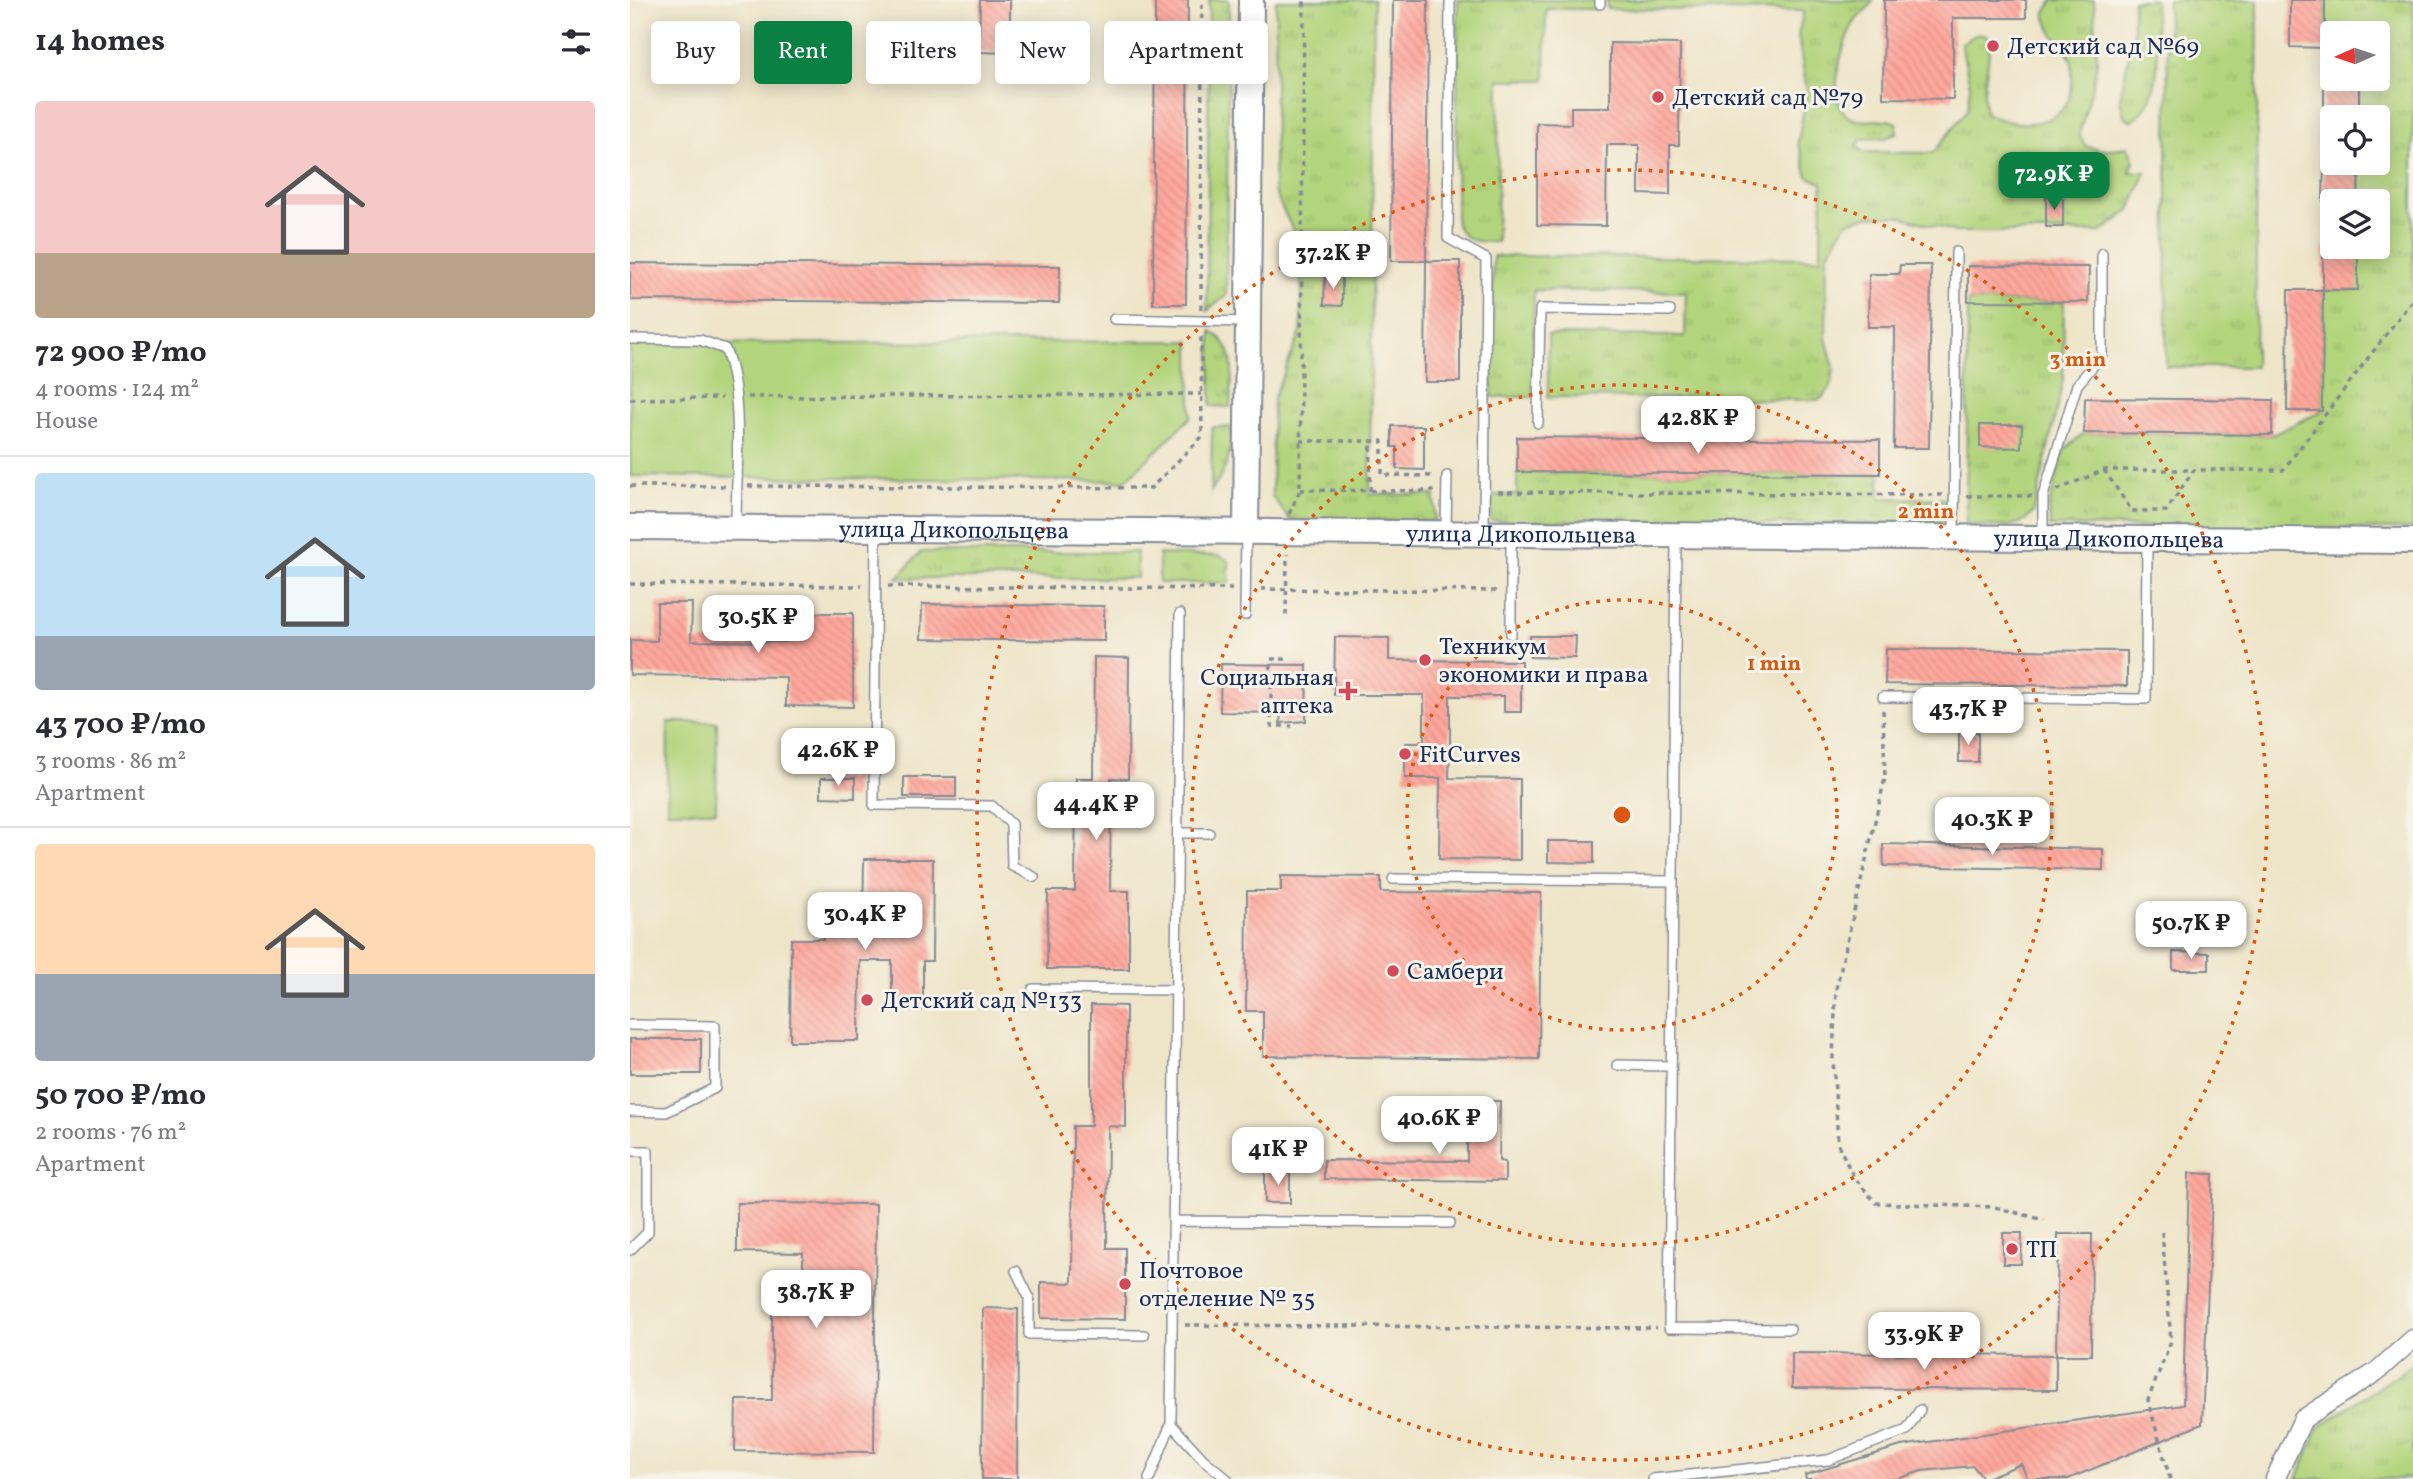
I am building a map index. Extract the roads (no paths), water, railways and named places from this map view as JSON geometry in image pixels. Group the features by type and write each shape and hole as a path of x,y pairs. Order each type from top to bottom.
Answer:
{"street":[{"path":"1246,532 1251,0"},
{"name":"улица Дикопольцева","path":"630,527 2413,541"},
{"path":"2275,1479 2303,1419 2376,1372 2413,1339"}],"lane":[{"path":"1450,0 1448,239 1486,259 1484,534"},
{"path":"1954,537 1956,252"},
{"path":"2043,538 2043,496 2077,385 2102,355 2102,253"},
{"path":"1538,423 1540,309 1670,312"},
{"path":"1114,319 1248,322"},
{"path":"630,339 700,340 725,349 733,367 735,397 736,528"},
{"path":"1446,533 1447,476"},
{"path":"876,529 874,805 992,806 1011,824 1012,866 1034,877"},
{"path":"1245,615 1246,532"},
{"path":"1511,534 1511,634"},
{"path":"1676,535 1669,1328 1790,1329"},
{"path":"1883,697 2146,699 2147,539"},
{"path":"1149,1479 1171,1424 1180,614"},
{"path":"1178,833 1209,833"},
{"path":"1393,879 1673,881"},
{"path":"1034,989 1177,990"},
{"path":"630,1025 715,1026 715,1088 666,1112 630,1111"},
{"path":"1617,1065 1671,1066"},
{"path":"630,1151 648,1151 648,1232 630,1250"},
{"path":"1175,1221 1450,1223"},
{"path":"1016,1270 1029,1297 1029,1334 1144,1335"},
{"path":"1653,1479 1828,1460 1907,1430 1920,1410"},
{"path":"1171,1424 1203,1459 1227,1479"}],"place":[{"name":"Детский сад №69","path":"1993,46"},
{"name":"Детский сад №79","path":"1658,97"},
{"name":"Техникум экономики и права","path":"1425,660"},
{"name":"Социальная аптека","path":"1348,691"},
{"name":"FitCurves","path":"1405,754"},
{"name":"Самбери","path":"1393,971"},
{"name":"Детский сад №133","path":"867,1000"},
{"name":"ТП","path":"2012,1249"},
{"name":"Почтовое отделение № 35","path":"1125,1284"}]}
